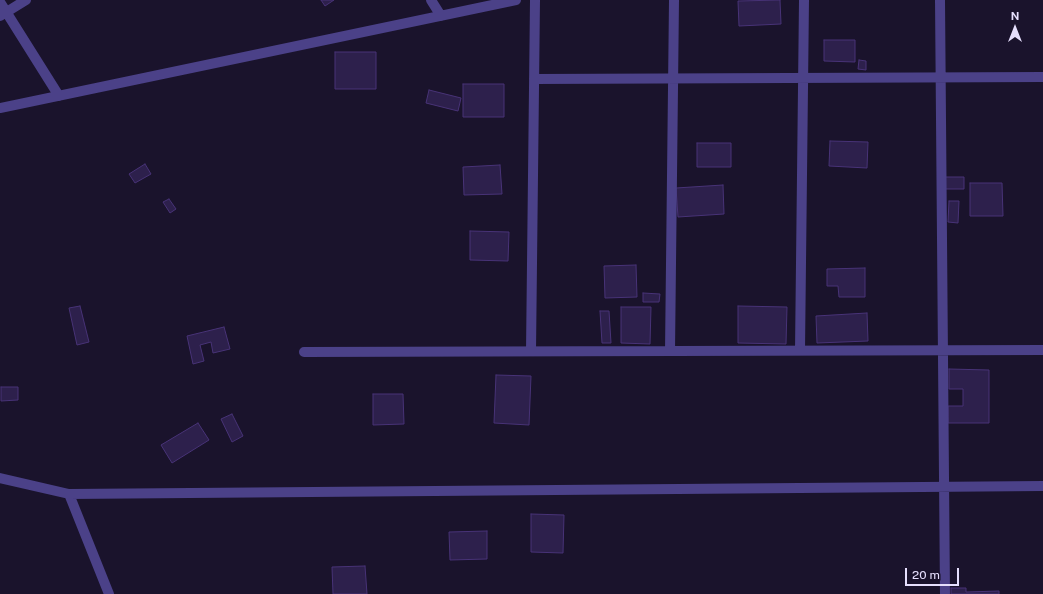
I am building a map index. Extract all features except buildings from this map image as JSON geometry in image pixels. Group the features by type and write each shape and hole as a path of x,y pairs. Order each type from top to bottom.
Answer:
{"street":[{"path":"3,14 26,0"},
{"path":"431,0 441,16"},
{"path":"0,108 516,0"},
{"path":"531,351 535,0"},
{"path":"670,351 674,0"},
{"path":"800,350 804,0"},
{"path":"940,0 944,594"},
{"path":"0,2 3,14 59,96"},
{"path":"534,79 1043,77"},
{"path":"304,352 1043,350"},
{"path":"0,478 69,494 1043,486"},
{"path":"69,494 109,594"}]}
